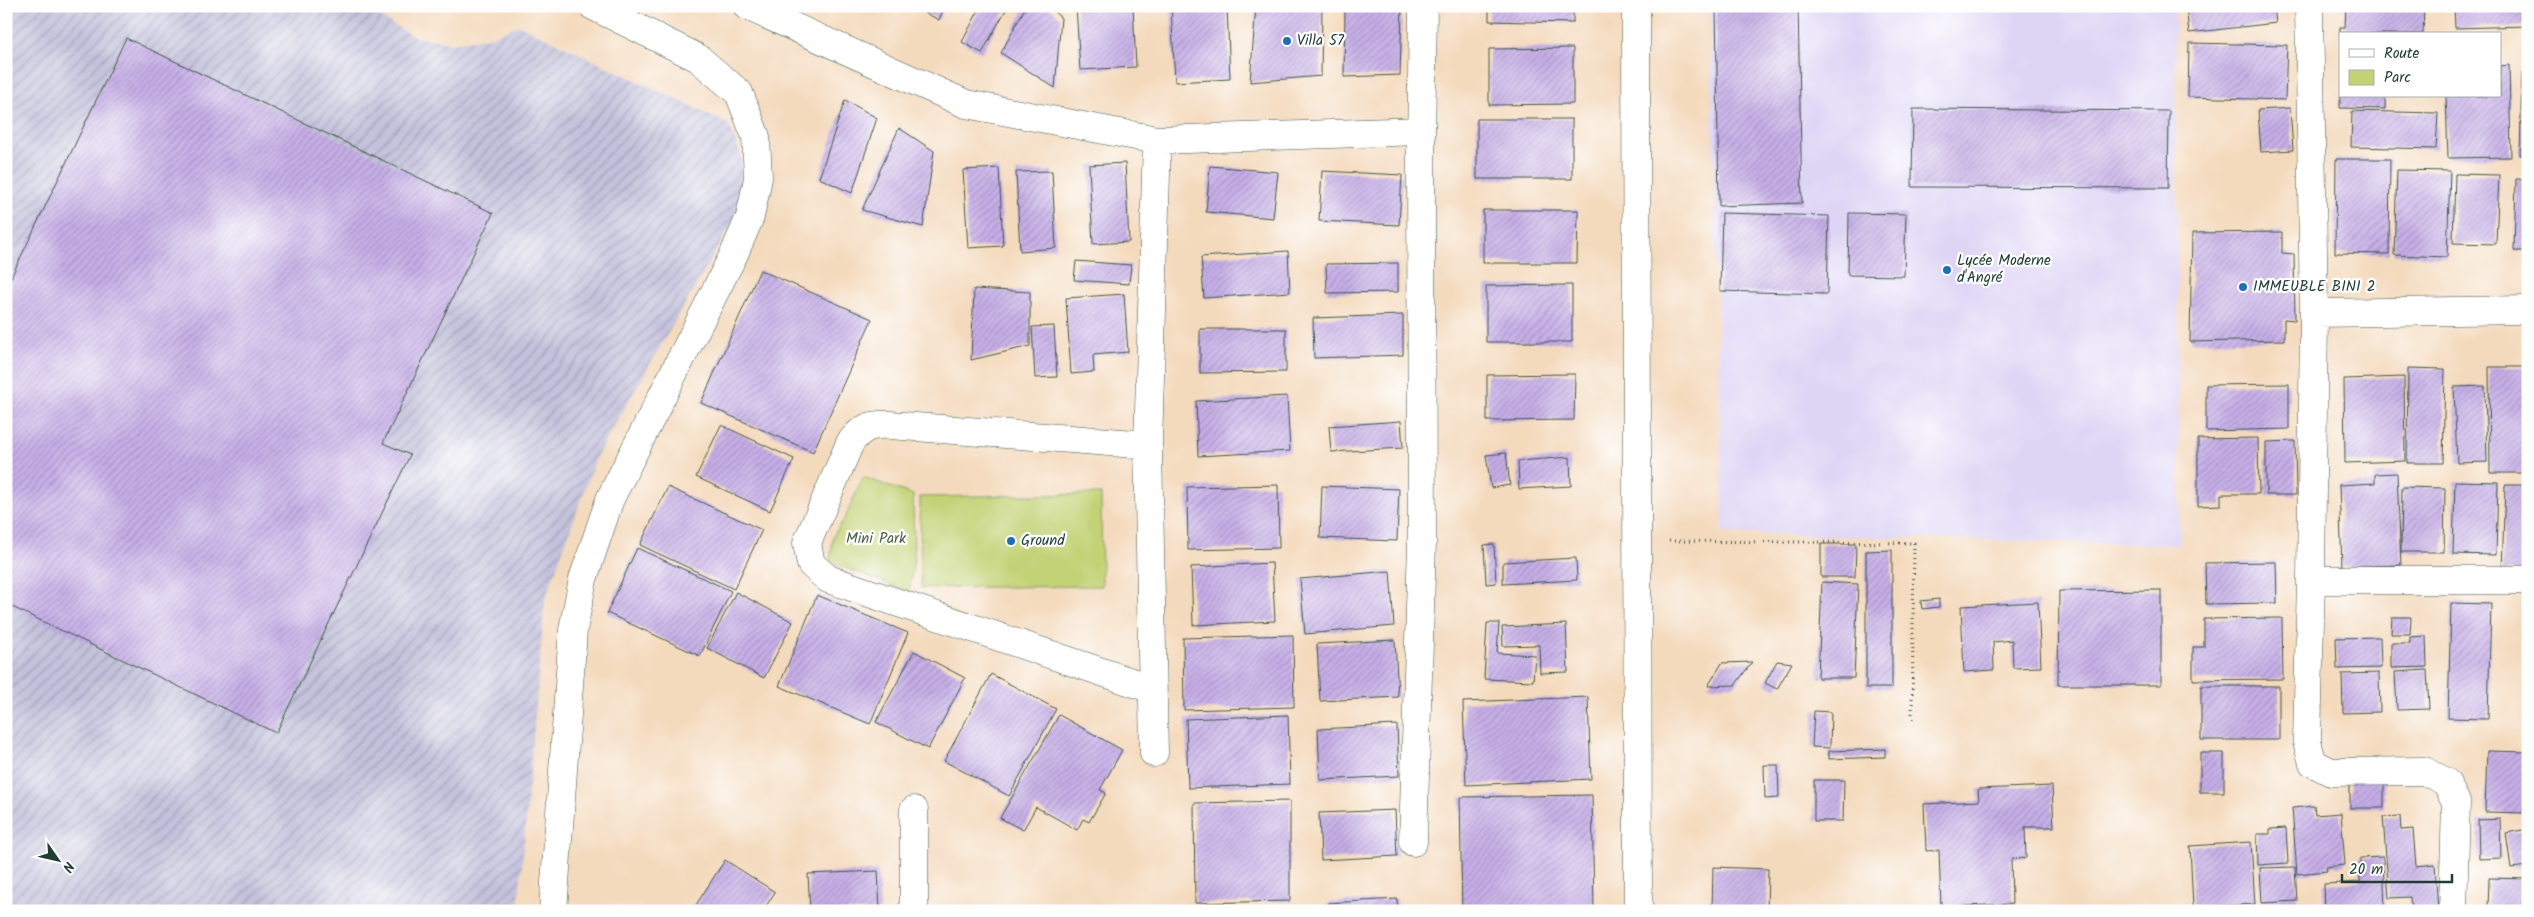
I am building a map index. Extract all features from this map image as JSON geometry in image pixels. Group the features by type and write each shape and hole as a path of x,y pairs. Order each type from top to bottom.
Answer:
{"street":[{"path":"553,911 573,630 583,579 610,499 734,254 750,217 758,178 756,137 740,93 698,58 593,6"},
{"path":"747,6 966,104 1157,140 1421,131"},
{"path":"1412,842 1422,542 1421,131 1423,6"},
{"path":"1636,6 1638,911"},
{"path":"2309,6 2314,313 2307,742 2313,763 2331,772 2425,771 2446,782 2456,802 2452,911"},
{"path":"1154,753 1148,445 1157,140"},
{"path":"2314,313 2528,310"},
{"path":"1148,445 884,425 868,426 858,433 850,443 807,543 811,564 828,579 1152,690"},
{"path":"2311,580 2528,580"},
{"path":"914,810 914,911"}],"path":[{"path":"1636,541 1914,544 1912,720"}],"shaded area":[{"path":"6,6 368,6 375,14 415,37 453,43 490,37 519,25 728,124 741,155 741,208 597,455 545,600 518,911 6,911"},
{"name":"Lycée Moderne d'Angré","path":"1710,6 2175,6 2180,545 1723,533"}],"green space":[{"name":"Mini Park","path":"863,477 913,495 914,558 909,592 830,562 833,536 846,516"},
{"name":"Ground","path":"1101,494 1102,586 921,588 920,497"}],"building":[{"path":"912,6 945,6 939,20"},
{"path":"981,6 1008,6 982,53 962,42"},
{"path":"1026,6 1048,6 1061,18 1055,88 1001,53"},
{"path":"1076,6 1133,6 1136,67 1080,70"},
{"path":"1171,6 1227,6 1230,79 1175,82"},
{"name":"Villa 57","path":"1256,6 1322,6 1321,76 1250,82"},
{"path":"1345,6 1402,6 1400,75 1344,77"},
{"path":"1489,6 1573,6 1573,23 1489,21"},
{"path":"1716,6 1798,6 1802,203 1719,206"},
{"path":"2186,6 2274,6 2276,23 2189,33"},
{"path":"2346,6 2424,6 2423,32 2340,32 2340,27 2345,27"},
{"path":"2454,6 2528,6 2528,26 2455,28"},
{"path":"126,38 493,213 383,443 410,455 276,733 6,604 6,288"},
{"path":"2189,43 2287,45 2285,100 2188,97"},
{"path":"1573,48 1573,104 1489,105 1489,49"},
{"path":"2509,65 2511,157 2448,158 2446,98 2502,98 2502,66"},
{"path":"2522,73 2528,73 2528,155 2520,155"},
{"path":"2340,98 2385,98 2385,109 2340,108"},
{"path":"845,100 877,118 852,193 819,178"},
{"path":"2290,108 2293,150 2261,152 2258,110"},
{"path":"1913,109 2169,111 2168,188 1912,187"},
{"path":"2352,111 2438,113 2436,149 2351,147"},
{"path":"1477,119 1572,119 1572,179 1477,179"},
{"path":"899,128 934,151 923,227 862,210"},
{"path":"2336,159 2390,159 2389,254 2335,253"},
{"path":"1125,163 1129,242 1093,244 1089,165"},
{"path":"1210,166 1278,172 1273,218 1206,212"},
{"path":"999,168 1003,246 968,248 963,170"},
{"path":"2397,170 2450,171 2447,257 2394,255"},
{"path":"1052,171 1056,248 1020,251 1016,172"},
{"path":"1322,171 1402,175 1399,225 1319,221"},
{"path":"2455,174 2499,175 2496,244 2453,243"},
{"path":"2516,179 2528,179 2528,251 2514,251"},
{"path":"1483,210 1578,210 1577,263 1483,263"},
{"path":"1722,213 1829,216 1827,294 1720,291"},
{"path":"1849,213 1906,214 1904,276 1848,275"},
{"name":"IMMEUBLE BINI 2","path":"2282,232 2282,253 2294,254 2295,320 2284,319 2284,340 2190,342 2192,233"},
{"path":"1288,251 1290,292 1204,298 1201,257"},
{"path":"1076,261 1131,265 1129,284 1074,280"},
{"path":"1398,263 1398,292 1327,293 1326,264"},
{"path":"760,270 872,319 813,452 701,403"},
{"path":"1572,285 1572,342 1486,342 1486,286"},
{"path":"974,289 1030,292 1030,346 971,360"},
{"path":"1124,294 1128,352 1093,355 1094,372 1071,374 1066,298"},
{"path":"1403,315 1403,355 1314,358 1313,318"},
{"path":"1054,326 1057,377 1035,378 1032,327"},
{"path":"1200,329 1286,329 1286,372 1200,373"},
{"path":"2489,367 2528,367 2528,473 2490,473"},
{"path":"2408,368 2445,369 2443,463 2407,463"},
{"path":"1575,374 1574,420 1487,421 1487,375"},
{"path":"2404,377 2405,461 2345,463 2344,379"},
{"path":"2289,384 2289,429 2206,431 2206,385"},
{"path":"2485,386 2487,462 2457,463 2454,387"},
{"path":"1287,396 1290,451 1198,456 1196,401"},
{"path":"1401,421 1403,448 1331,452 1329,426"},
{"path":"721,425 794,459 770,511 696,477"},
{"path":"2258,438 2259,494 2221,494 2221,505 2198,506 2198,439"},
{"path":"2295,441 2296,495 2266,495 2266,442"},
{"path":"1506,453 1510,485 1491,488 1486,455"},
{"path":"1570,457 1571,486 1519,489 1518,461"},
{"path":"2397,473 2401,565 2342,567 2339,485 2375,483 2375,474"},
{"path":"2455,481 2498,482 2496,555 2453,554"},
{"path":"1278,485 1279,548 1188,550 1187,487"},
{"path":"2505,485 2528,485 2528,572 2502,571"},
{"path":"1322,486 1399,489 1397,541 1320,538"},
{"path":"668,487 762,530 734,589 640,545"},
{"path":"2402,487 2445,488 2444,552 2401,552"},
{"path":"1494,544 1496,583 1486,584 1484,545"},
{"path":"1821,544 1856,544 1855,577 1821,577"},
{"path":"637,548 731,591 700,656 607,613"},
{"path":"1892,550 1892,688 1866,688 1866,551"},
{"path":"1576,558 1577,580 1503,584 1503,562"},
{"path":"2276,562 2277,603 2206,604 2205,563"},
{"path":"1272,563 1275,621 1193,625 1191,567"},
{"path":"1390,571 1394,626 1305,634 1300,579"},
{"path":"1822,582 1858,584 1854,678 1818,678"},
{"path":"2161,590 2161,685 2058,685 2059,591"},
{"path":"736,592 793,622 764,678 707,648"},
{"path":"817,595 908,633 870,724 779,686"},
{"path":"1939,599 1939,607 1922,609 1921,601"},
{"path":"2038,602 2041,667 2013,668 2012,640 1993,642 1994,670 1964,672 1961,606"},
{"path":"2451,603 2491,604 2488,719 2448,718"},
{"path":"2392,617 2411,617 2410,634 2391,634"},
{"path":"2282,618 2283,679 2193,680 2193,647 2204,647 2204,619"},
{"path":"1487,623 1499,623 1497,653 1535,655 1533,681 1484,679"},
{"path":"1566,624 1568,672 1540,673 1539,645 1503,646 1502,627"},
{"path":"1293,635 1294,707 1184,710 1183,638"},
{"path":"2426,636 2427,667 2391,668 2391,643 2410,643 2410,637"},
{"path":"2380,637 2381,668 2337,669 2336,638"},
{"path":"1395,640 1398,697 1320,701 1317,644"},
{"path":"914,651 965,678 928,749 876,722"},
{"path":"1777,661 1792,663 1777,689 1765,683"},
{"path":"1752,662 1735,685 1708,686 1722,663"},
{"path":"2427,670 2429,709 2397,710 2395,672"},
{"path":"2379,673 2380,712 2343,713 2342,674"},
{"path":"991,674 1056,709 1009,796 944,761"},
{"path":"2201,686 2279,686 2279,740 2201,740"},
{"path":"1588,697 1591,779 1466,785 1463,702"},
{"path":"1814,711 1831,712 1830,748 1812,747"},
{"path":"1059,715 1122,750 1100,790 1106,793 1089,822 1083,819 1077,830 1036,807 1023,830 1000,818"},
{"path":"1288,715 1290,784 1188,788 1186,719"},
{"path":"1397,725 1399,776 1320,780 1318,729"},
{"path":"1885,749 1885,757 1829,759 1829,751"},
{"path":"2487,751 2528,752 2528,813 2485,812"},
{"path":"2200,753 2224,753 2224,792 2200,792"},
{"path":"1764,765 1778,765 1779,798 1765,799"},
{"path":"2384,775 2384,808 2350,808 2350,776"},
{"path":"1814,780 1844,780 1843,821 1814,821"},
{"path":"2052,786 2054,827 2025,827 2026,858 2011,859 2012,904 1941,907 1939,850 1926,851 1924,804 1979,801 1978,789"},
{"path":"1592,795 1594,911 1462,911 1460,797"},
{"path":"1290,801 1290,901 1195,903 1194,803"},
{"path":"2314,806 2315,815 2341,813 2345,865 2326,867 2327,871 2297,874 2292,808"},
{"path":"1395,810 1397,856 1321,860 1319,813"},
{"path":"2400,816 2401,830 2413,829 2416,866 2435,864 2438,911 2411,911 2410,897 2389,898 2383,817"},
{"path":"2500,819 2501,858 2479,859 2478,820"},
{"path":"2286,828 2288,863 2258,865 2257,834 2270,834 2270,829"},
{"path":"2528,829 2528,866 2511,868 2506,833"},
{"path":"2251,842 2255,904 2193,908 2190,846"},
{"path":"2383,857 2385,911 2325,911 2324,884 2360,882 2360,858"},
{"path":"725,860 775,892 763,911 692,911"},
{"path":"1713,867 1768,869 1767,911 1712,911"},
{"path":"2295,867 2297,901 2262,903 2260,868"},
{"path":"878,871 880,911 810,911 808,874"},
{"path":"2489,878 2528,879 2528,911 2488,911"},
{"path":"1397,899 1398,911 1328,911 1328,903"}],"place":[{"name":"Villa 57","path":"1287,41"},
{"name":"Lycée Moderne d'Angré","path":"1947,270"},
{"name":"IMMEUBLE BINI 2","path":"2243,287"},
{"name":"Ground","path":"1011,541"}]}
